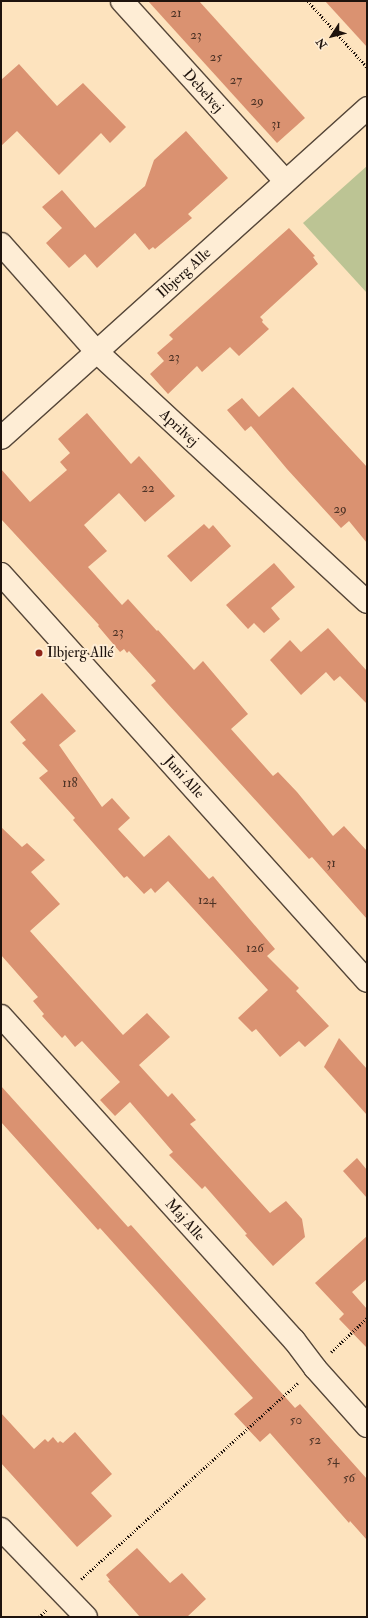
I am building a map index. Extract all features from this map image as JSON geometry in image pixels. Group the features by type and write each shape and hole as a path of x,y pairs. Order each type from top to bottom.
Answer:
{"street":[{"name":"Debelvej","path":"122,1 285,181"},
{"name":"Ilbjerg Alle","path":"1,438 367,108"},
{"name":"Aprilvej","path":"1,244 98,352 367,602"},
{"name":"Juni Alle","path":"1,574 367,981"},
{"name":"Maj Alle","path":"1,1016 294,1340 315,1368 367,1426"},
{"path":"1,1529 86,1617"}],"path":[{"path":"308,1 367,67"},
{"path":"39,1617 315,1368 367,1318"}],"green space":[{"path":"367,166 367,293 303,223"}],"building":[{"path":"148,1 199,1 305,118 277,143"},
{"path":"325,1 367,1 367,47"},
{"path":"19,64 57,106 83,83 126,127 110,143 101,133 59,175 17,131 1,146 1,80"},
{"path":"186,131 228,178 188,214 192,218 155,249 153,247 149,250 135,233 97,268 85,254 69,268 46,243 62,228 42,207 62,190 95,228 145,186 154,160"},
{"path":"289,228 315,256 313,257 318,264 260,317 263,320 262,322 269,329 239,356 230,347 202,372 197,366 168,394 150,374 164,361 157,353 173,339 169,335"},
{"path":"293,387 367,467 367,543 349,521 341,528 287,469 251,426 245,431 227,410 242,398 259,417"},
{"path":"87,413 131,464 139,456 175,496 145,522 119,493 84,525 107,551 88,567 122,605 128,599 194,670 203,661 248,714 231,729 273,776 278,772 297,792 333,836 344,826 367,851 367,919 312,857 309,859 151,685 156,681 129,651 127,653 124,649 120,652 98,626 99,625 1,519 1,469 30,502 67,470 60,462 70,453 58,439"},
{"path":"204,524 209,529 213,525 231,546 191,582 167,556"},
{"path":"274,563 295,587 271,608 280,619 264,633 254,623 248,629 226,605"},
{"path":"328,628 367,671 367,704 340,676 334,681 326,672 301,695 270,660 290,640 301,652"},
{"path":"42,693 76,731 59,745 102,807 112,798 130,818 118,829 144,857 169,835 209,879 213,876 275,949 267,956 299,988 296,991 329,1026 305,1047 299,1041 280,1057 256,1029 252,1032 238,1018 268,990 168,881 155,893 151,888 144,894 127,876 124,878 73,820 75,818 39,778 48,771 22,743 26,740 10,722"},
{"path":"1,827 22,847 27,843 45,860 31,872 60,904 30,931 123,1035 147,1013 170,1037 139,1065 168,1097 172,1093 196,1120 190,1124 270,1213 286,1201 302,1219 305,1237 273,1266 245,1235 247,1234 205,1186 202,1189 169,1155 173,1152 130,1102 115,1116 100,1100 120,1082 82,1041 75,1047 65,1035 62,1038 42,1016 44,1014 33,1001 38,997 1,955"},
{"path":"339,1038 367,1069 367,1115 324,1067"},
{"path":"1,1086 128,1227 131,1225 295,1408 300,1404 367,1479 367,1540 350,1521 349,1523 270,1433 260,1442 234,1414 253,1398 100,1228 98,1230 1,1122"},
{"path":"357,1158 367,1170 367,1198 343,1171"},
{"path":"367,1236 367,1279 352,1292 367,1309 367,1348 339,1319 344,1314 315,1283"},
{"path":"1,1413 34,1449 45,1439 48,1442 53,1437 58,1443 60,1441 63,1443 75,1432 112,1474 91,1493 112,1516 77,1547 1,1463"},
{"path":"137,1548 170,1583 182,1573 206,1599 187,1617 140,1617 108,1581 110,1580 106,1575"}],"place":[{"name":"Ilbjerg Allé","path":"39,653"}]}
